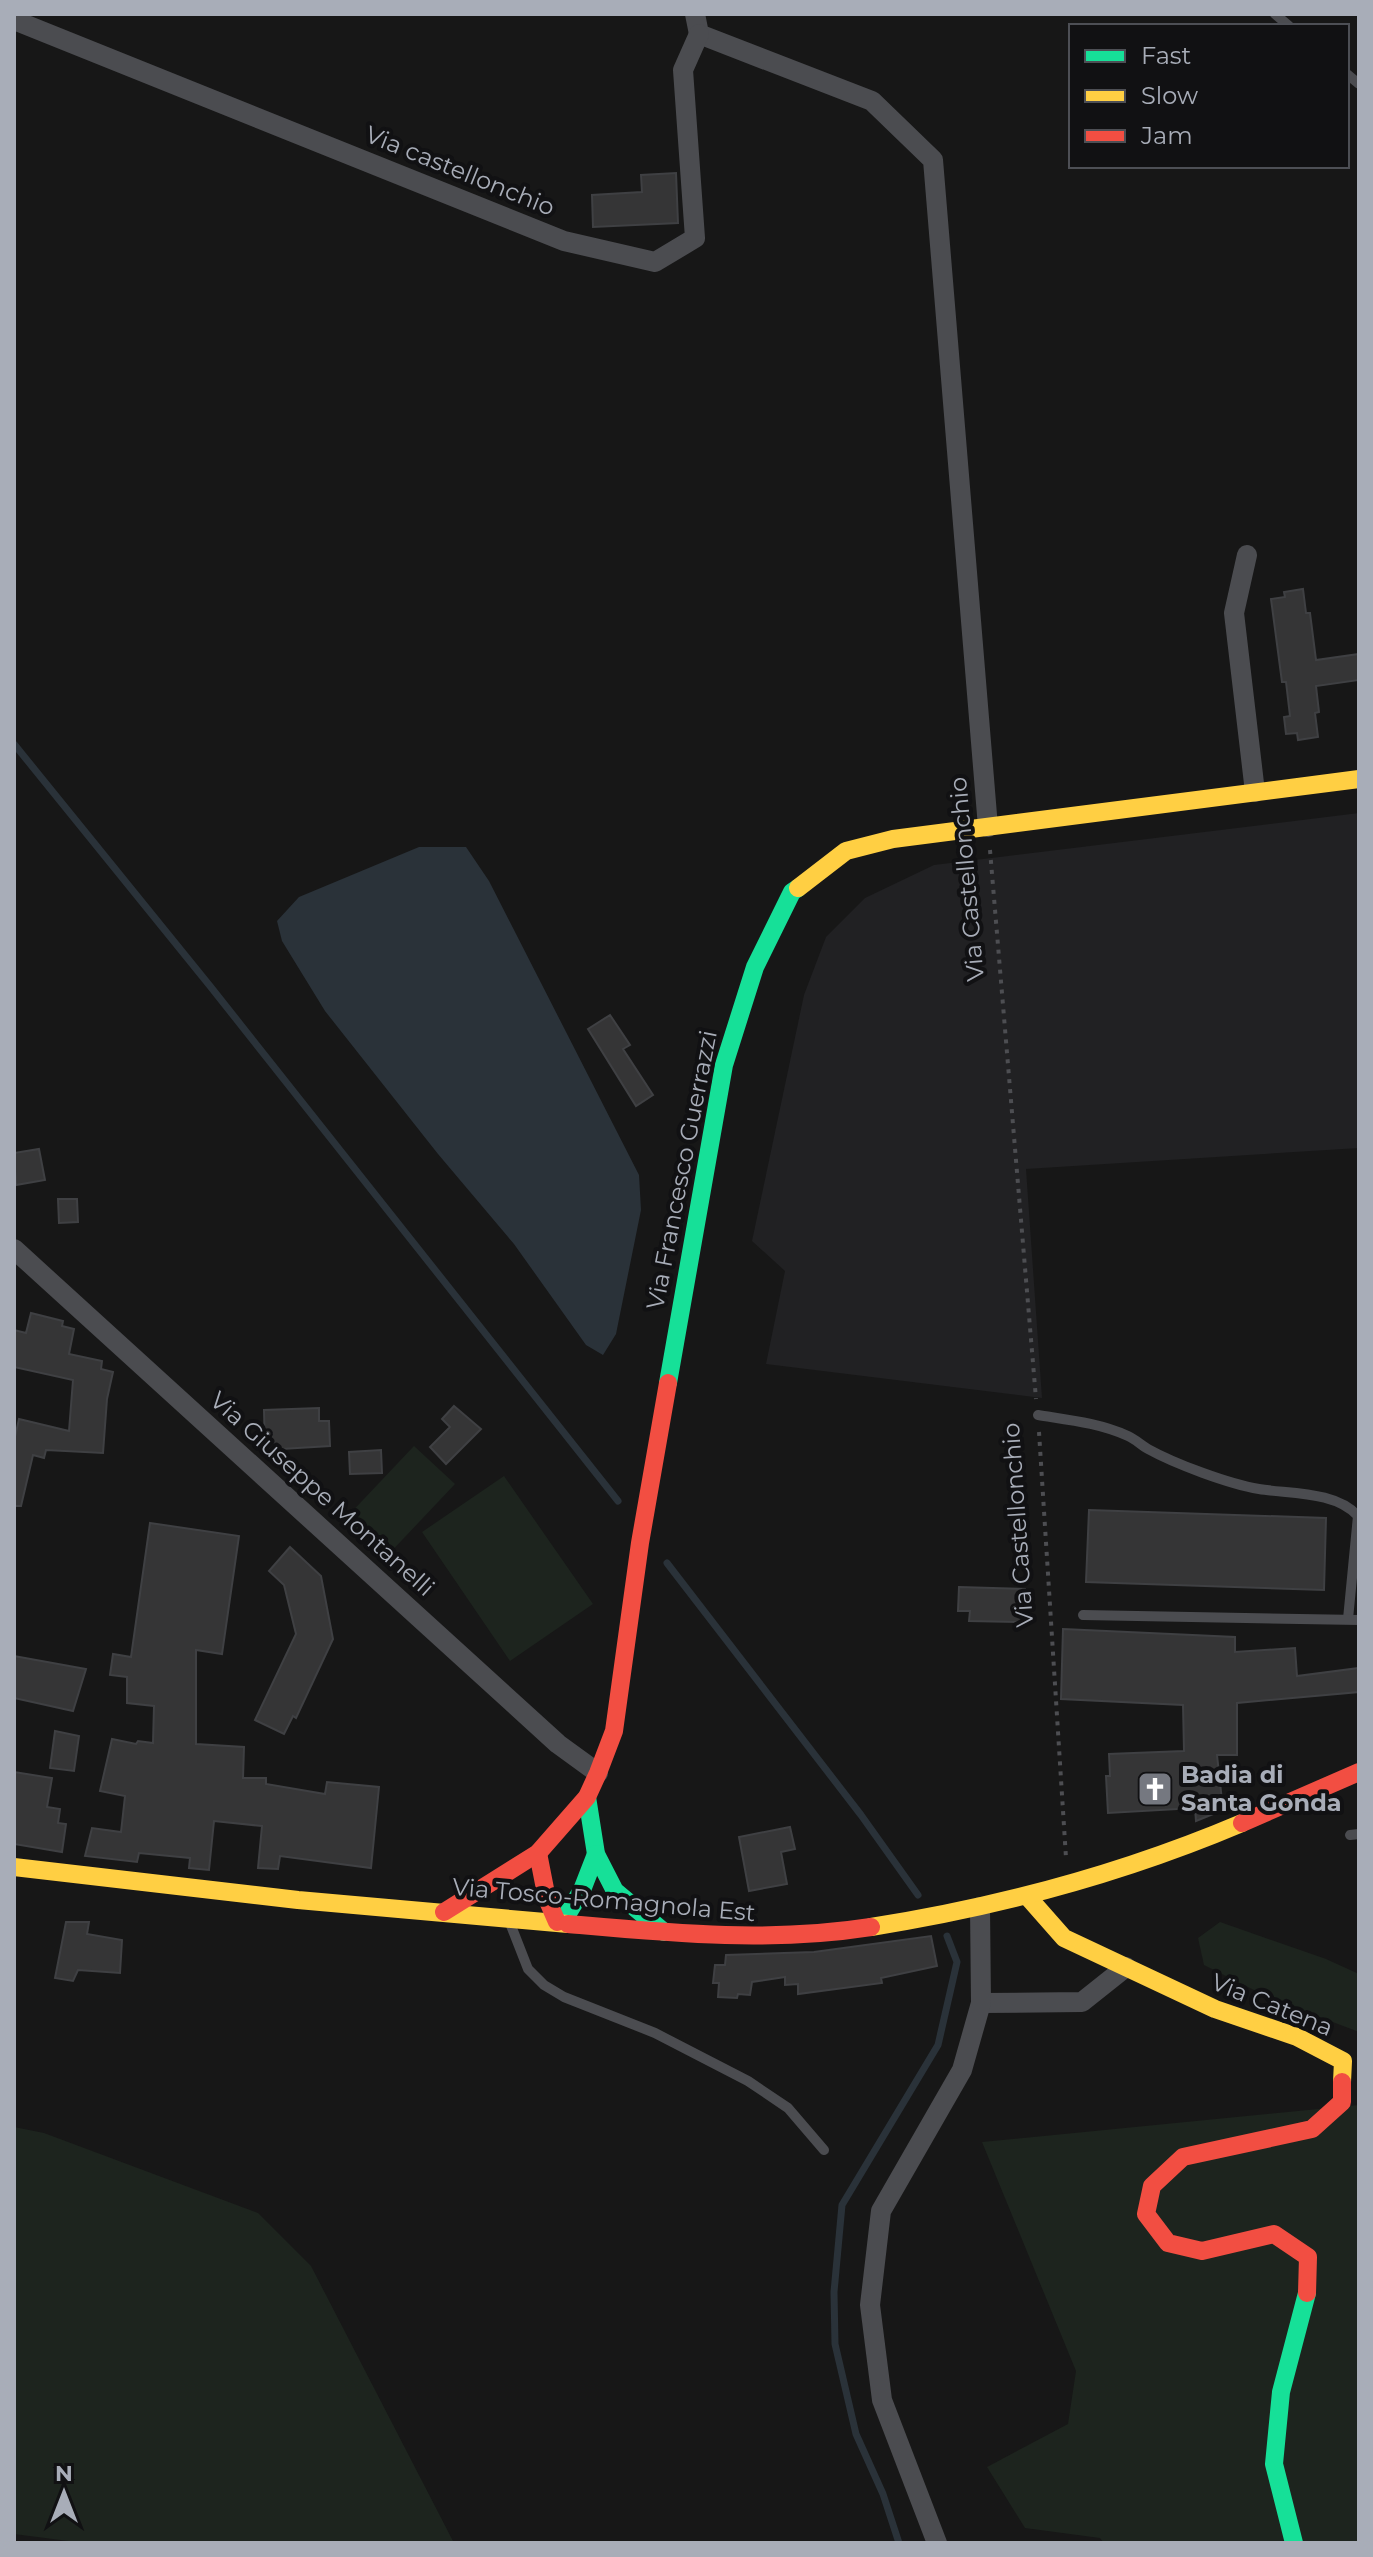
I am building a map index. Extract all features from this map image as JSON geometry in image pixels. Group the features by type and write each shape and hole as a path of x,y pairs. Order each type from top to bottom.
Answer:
{"main road":[{"name":"Via Francesco Guerrazzi","path":"444,1912 538,1853 587,1797 614,1731 640,1543 724,1065 755,967 792,892 846,851 893,839 1359,779"},
{"name":"Via Tosco-Romagnola Est","path":"14,1867 298,1900 559,1923 731,1937 803,1935 876,1927 980,1907 1066,1885 1206,1838 1359,1772"},
{"path":"587,1797 596,1854 615,1891 664,1932"},
{"path":"538,1853 547,1899 559,1923 582,1890 596,1854"},
{"name":"Via Catena","path":"1027,1896 1064,1938 1215,2009 1297,2037 1343,2061 1342,2102 1312,2129 1183,2157 1152,2186 1146,2214 1168,2243 1202,2251 1274,2234 1308,2257 1308,2291 1281,2392 1274,2464 1294,2543"}],"street":[{"name":"Via castellonchio","path":"14,20 564,241 655,262 695,238 683,70 697,24"},
{"name":"Via Castellonchio","path":"697,24 872,101 933,160 988,827"},
{"path":"1247,555 1234,613 1255,792"},
{"name":"Via Giuseppe Montanelli","path":"14,1249 558,1744 598,1773"},
{"path":"937,2543 882,2400 870,2305 881,2211 962,2070 981,2003 980,1907"},
{"path":"981,2003 1082,2002 1126,1967"}],"lane":[{"path":"1038,1415 1088,1422 1130,1437 1147,1449 1176,1462 1242,1486 1329,1500 1349,1506 1358,1516 1354,1620 1083,1615"},
{"path":"508,1918 528,1969 544,1985 564,1997 655,2033 748,2081 788,2108 824,2150"}],"path":[{"name":"Via Castellonchio","path":"988,827 1038,1415 1066,1885"}],"shaded area":[{"path":"1359,813 1359,1148 1026,1169 1042,1398 766,1364 785,1271 752,1241 804,995 826,937 865,898 934,865"},
{"path":"419,847 466,847 489,881 639,1175 641,1210 616,1334 603,1355 586,1345 514,1244 325,1011 282,941 277,921 299,897"},
{"path":"414,1446 455,1484 386,1557 345,1519"},
{"path":"504,1476 593,1604 510,1661 422,1532"},
{"path":"1220,1922 1326,1959 1359,1974 1359,2032 1272,1999 1204,1965 1198,1938"},
{"path":"1359,2105 1359,2543 1104,2543 1100,2538 1025,2528 987,2467 1068,2424 1076,2371 982,2142"},
{"path":"14,2127 44,2133 258,2213 311,2266 454,2543 84,2543 14,2534"}],"building":[{"path":"676,173 678,223 593,227 592,195 642,192 641,175"},
{"path":"1303,589 1306,613 1310,613 1316,660 1359,654 1359,680 1316,686 1318,737 1298,740 1297,733 1286,734 1284,717 1290,716 1286,682 1282,682 1271,599 1285,597 1284,592"},
{"path":"610,1015 630,1045 623,1049 653,1095 636,1106 588,1029"},
{"path":"39,1149 45,1180 16,1185 14,1153"},
{"path":"58,1199 77,1199 78,1222 59,1223"},
{"path":"31,1313 63,1321 62,1326 74,1329 69,1354 102,1361 101,1369 113,1372 107,1399 103,1453 46,1450 44,1458 33,1455 21,1506 14,1506 14,1441 19,1419 69,1431 73,1380 14,1367 14,1330 26,1333"},
{"path":"454,1406 481,1429 446,1464 430,1447 450,1427 442,1419"},
{"path":"319,1408 319,1421 329,1421 330,1446 265,1450 264,1410"},
{"path":"381,1450 382,1473 350,1474 349,1452"},
{"path":"1089,1510 1326,1518 1324,1590 1086,1582"},
{"path":"150,1523 239,1536 222,1654 196,1650 196,1744 244,1747 243,1778 266,1778 266,1784 325,1794 327,1782 379,1787 371,1868 280,1856 278,1869 258,1868 262,1826 214,1821 209,1870 189,1868 190,1858 139,1853 137,1862 85,1856 92,1828 121,1832 125,1796 100,1791 112,1739 136,1744 138,1741 153,1743 154,1706 127,1703 127,1677 110,1675 113,1654 131,1657"},
{"path":"290,1547 321,1576 333,1639 296,1718 293,1716 284,1734 255,1720 296,1634 284,1585 269,1571"},
{"path":"959,1587 1025,1589 1023,1622 969,1621 970,1611 958,1611"},
{"path":"1063,1629 1235,1637 1235,1652 1295,1648 1297,1676 1359,1668 1359,1692 1237,1703 1237,1755 1217,1755 1223,1810 1196,1821 1195,1808 1108,1813 1106,1776 1110,1776 1109,1754 1184,1751 1183,1705 1061,1699"},
{"path":"14,1656 86,1669 73,1711 14,1698"},
{"path":"55,1731 79,1736 74,1771 50,1768"},
{"path":"14,1772 52,1778 47,1807 60,1809 58,1823 66,1824 62,1852 14,1844"},
{"path":"790,1827 795,1849 781,1852 787,1884 749,1891 739,1837"},
{"path":"66,1922 89,1922 87,1934 122,1940 120,1973 78,1970 73,1981 55,1978"},
{"path":"931,1936 937,1966 881,1978 882,1983 798,1994 798,1984 785,1985 785,1977 752,1982 750,1995 738,1994 737,1998 718,1997 719,1983 713,1983 715,1965 725,1965 726,1955 814,1952"}],"waterway":[{"path":"14,744 618,1501"},
{"path":"667,1563 861,1815 918,1895"},
{"path":"899,2543 883,2494 856,2434 835,2344 834,2292 842,2205 938,2045 957,1962 947,1936"}],"traffic: fast":[{"path":"668,1383 724,1065 755,967 792,892 798,888"},
{"path":"587,1797 596,1854 615,1891 664,1932"},
{"path":"562,1923 582,1890 596,1854"},
{"path":"1294,2543 1274,2464 1281,2392 1307,2293"}],"traffic: slow":[{"path":"798,888 846,851 893,839 1359,779"},
{"path":"871,1927 966,1909 1060,1886 1152,1858 1242,1823"},
{"path":"14,1867 298,1900 568,1924"},
{"path":"1027,1896 1064,1938 1215,2009 1297,2037 1343,2061 1342,2082"}],"traffic: jam":[{"path":"444,1912 538,1853 587,1797 598,1773 614,1731 640,1543 668,1383"},
{"path":"1242,1823 1359,1772"},
{"path":"538,1853 547,1899 557,1922"},
{"path":"568,1924 681,1933 757,1935 795,1935 871,1927"},
{"path":"1307,2293 1308,2257 1274,2234 1202,2251 1168,2243 1146,2214 1152,2186 1183,2157 1312,2129 1342,2102 1342,2082"}],"place":[{"name":"Badia di Santa Gonda","path":"1155,1789"}]}
